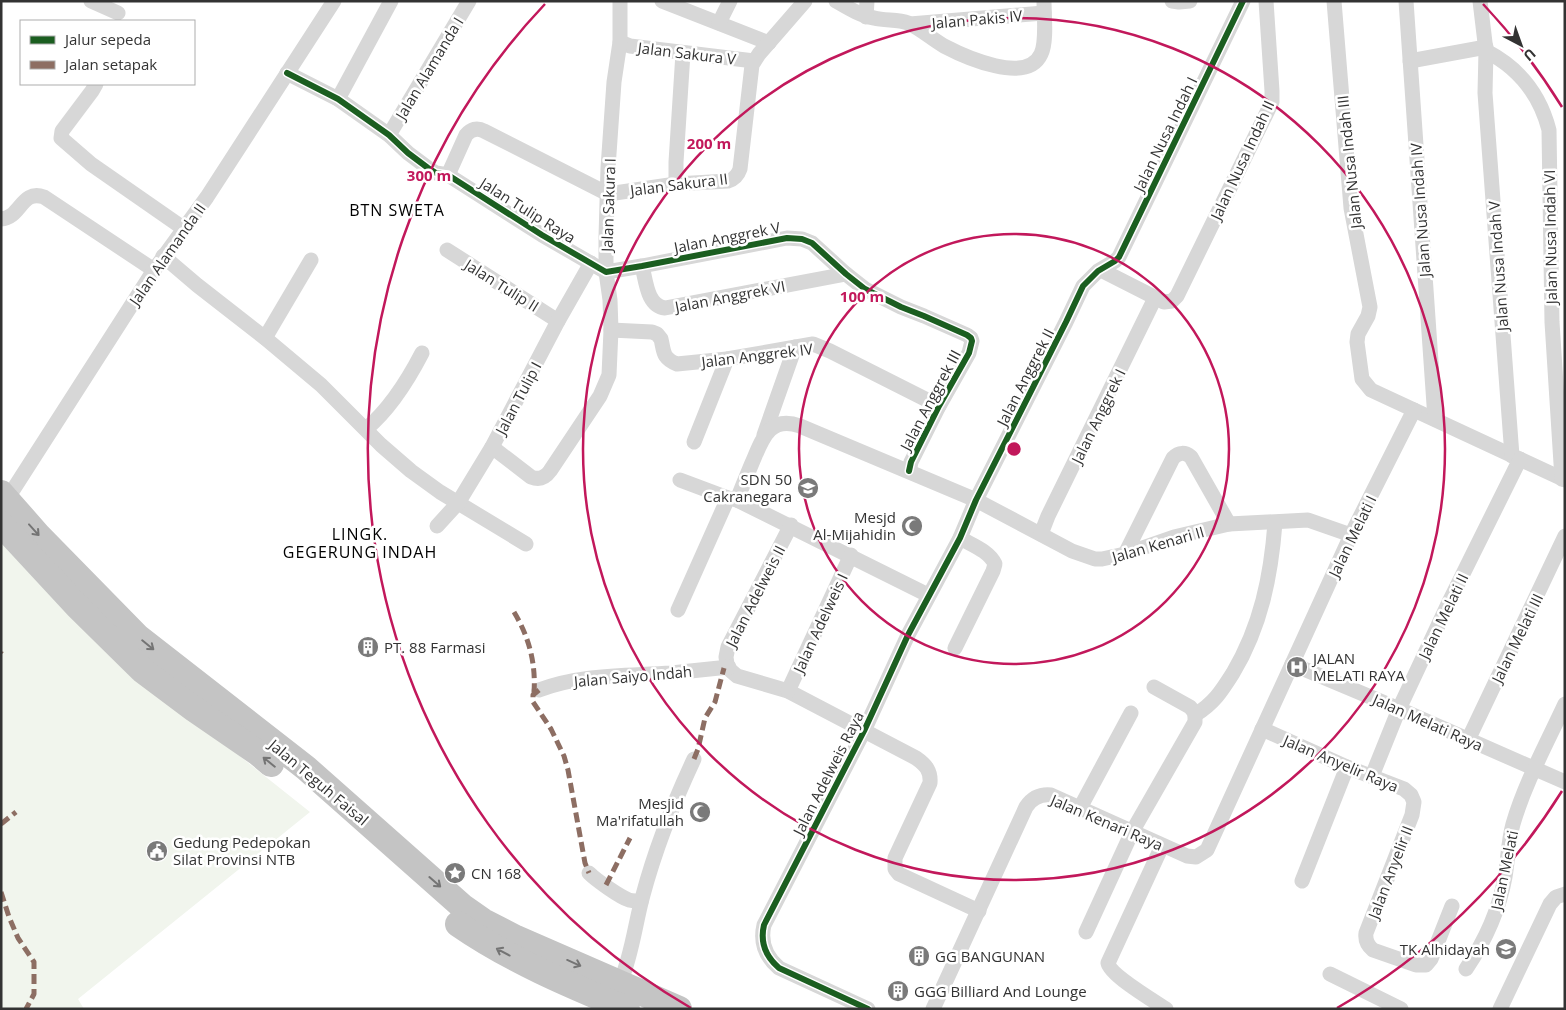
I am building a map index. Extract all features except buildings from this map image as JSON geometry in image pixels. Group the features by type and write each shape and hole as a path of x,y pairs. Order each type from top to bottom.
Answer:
{"highway":[{"name":"Jalan Teguh Faisal","path":"3,506 86,598 142,670 194,710 266,759 332,813 449,918 483,942 519,961 627,1009"},
{"name":"Jalan Teguh Faisal","path":"86,598 306,768 463,907 483,921 516,938 679,1009"}],"street":[{"path":"91,1 118,12"},
{"name":"Jalan Alamanda II","path":"3,506 163,256 207,197 334,1"},
{"path":"338,99 391,1"},
{"name":"Jalan Alamanda I","path":"389,135 469,1"},
{"name":"Jalan Sakura I","path":"492,447 531,477 540,478 547,475 600,396 609,375 611,330 610,300 606,272 608,168 614,82 620,42 620,1"},
{"path":"719,23 730,1"},
{"path":"752,65 805,1"},
{"path":"836,1 867,9 910,24 943,46 977,60 1017,69 1033,65 1040,58 1043,49 1044,7"},
{"path":"1172,1 1190,1"},
{"name":"Jalan Nusa Indah I","path":"1101,270 1119,257 1243,1"},
{"name":"Jalan Nusa Indah II","path":"1160,300 1172,300 1178,294 1272,102 1266,1"},
{"name":"Jalan Nusa Indah III","path":"1334,1 1351,208 1370,307 1358,338 1362,380 1372,390 1414,410"},
{"name":"Jalan Nusa Indah IV","path":"1406,1 1434,419"},
{"name":"Jalan Nusa Indah V","path":"1480,1 1486,49 1485,76 1516,457"},
{"path":"665,2 769,43"},
{"name":"Jalan Pakis IV","path":"910,24 1044,7"},
{"name":"Jalan Sakura V","path":"620,42 630,46 752,65"},
{"path":"1410,61 1486,49"},
{"name":"Jalan Nusa Indah VI","path":"1486,49 1507,64 1539,101 1549,130 1552,322 1563,479"},
{"path":"676,184 683,53"},
{"name":"Jalan Sakura II","path":"608,194 676,184 730,180 738,174 741,164 752,65"},
{"name":"Jalan Tulip Raya","path":"287,73 338,99 389,135 408,153 436,173 448,175 542,235 606,272"},
{"path":"95,85 62,131 61,138 91,164 184,228"},
{"path":"448,175 466,135 473,129 480,129 608,194"},
{"path":"1,219 12,216 26,199 39,195 154,270"},
{"name":"Jalan Anggrek V","path":"606,272 787,238 798,238 812,243 865,289 901,307 964,333 971,338 972,342"},
{"name":"Jalan Tulip II","path":"447,250 558,321"},
{"path":"163,256 320,385 410,471 458,503 526,544"},
{"path":"265,338 311,260"},
{"name":"Jalan Tulip I","path":"437,526 458,503 492,447 558,321 591,263"},
{"name":"Jalan Anggrek VI","path":"642,266 652,302 665,308 846,274"},
{"path":"1101,270 1160,300"},
{"name":"Jalan Anggrek II","path":"976,500 1083,286 1101,270"},
{"name":"Jalan Anggrek I","path":"1041,534 1048,516 1160,300"},
{"name":"Jalan Anggrek IV","path":"611,330 654,332 661,338 662,348 666,357 676,364 727,360 813,344 939,406"},
{"name":"Jalan Anggrek III","path":"909,471 911,462 939,406 970,353 972,342"},
{"path":"678,610 762,439 795,347"},
{"path":"366,429 392,401 422,353"},
{"path":"694,442 727,360"},
{"path":"1414,410 1563,479"},
{"name":"Jalan Melati I","path":"1292,664 1351,535 1414,410"},
{"name":"Jalan Kenari II","path":"762,439 768,431 776,426 786,423 796,425 976,500 1072,551 1095,558 1102,559 1124,554 1174,537 1230,524 1275,523 1301,519 1315,521 1351,535"},
{"path":"1124,554 1173,458 1179,454 1185,453 1191,457 1230,524"},
{"name":"Jalan Melati II","path":"1372,776 1399,709 1516,457"},
{"path":"680,480 732,499 791,525 928,595"},
{"name":"Jalan Adelweis Raya","path":"868,1009 779,968 767,954 763,937 764,925 864,731 908,635 960,538 976,500"},
{"path":"1195,715 1213,702 1226,685 1244,654 1255,628 1271,566 1275,523"},
{"name":"Jalan Adelweis II","path":"791,525 728,647 726,657 728,667 737,676 788,691 916,758 926,766 930,775 930,783 895,858 895,869 899,874 979,912"},
{"name":"Jalan Melati III","path":"1468,740 1565,536"},
{"path":"955,648 995,564 987,554 960,538"},
{"name":"Jalan Adelweis I","path":"788,691 851,555"},
{"name":"Jalan Melati Raya","path":"1292,664 1565,782"},
{"name":"Jalan Kenari Raya","path":"933,1009 1030,801 1040,796 1051,796 1162,846 1190,857 1199,856 1207,850 1292,664"},
{"name":"Jalan Saiyo Indah","path":"539,690 588,678 673,673 728,667"},
{"path":"1086,932 1132,832 1194,724 1195,715 1190,707 1154,687"},
{"name":"Jalan Melati","path":"1466,969 1484,940 1497,909 1505,876 1513,825 1524,793 1565,704"},
{"path":"1080,808 1131,714"},
{"name":"Jalan Anyelir Raya","path":"1262,729 1347,767 1407,791 1414,802"},
{"path":"620,984 628,962 641,902 667,820 694,759"},
{"path":"1302,881 1347,767"},
{"name":"Jalan Anyelir II","path":"1414,802 1412,815 1366,933 1366,942 1373,950 1416,965 1426,965 1431,959 1452,906"},
{"path":"1162,846 1108,963 1109,968 1118,976 1163,1008"},
{"path":"589,873 623,897 641,902"},
{"path":"1500,1009 1551,902 1556,897 1565,894"},
{"path":"1330,974 1400,1009"}],"shaded area":[{"path":"1,524 123,663 310,812 78,999 84,1009 1,1009"}],"marked path":[{"path":"514,612 524,631 533,661 534,693"},
{"path":"694,759 705,718 715,702 724,668"},
{"path":"539,690 533,695 533,702 551,729 564,756 585,863 589,873"},
{"path":"1,824 16,812"},
{"path":"606,885 630,838"},
{"path":"1,892 18,938 34,962 34,994 26,1009"}],"cycle path":[{"path":"868,1009 779,968 770,959 763,943 764,925 864,731 908,635 960,538 976,500 1083,286 1098,271 1119,257 1243,1"},
{"path":"287,73 338,99 389,135 408,153 436,173 448,175 542,235 606,272 787,238 802,239 812,243 865,289 901,307 967,335 972,341 969,353 939,406 911,462 909,471"}],"place":[{"name":"SDN 50 Cakranegara","path":"808,488"},
{"name":"Mesjd Al-Mijahidin","path":"912,526"},
{"name":"PT. 88 Farmasi","path":"368,647"},
{"name":"JALAN MELATI RAYA","path":"1297,667"},
{"name":"Mesjid Ma'rifatullah","path":"700,812"},
{"name":"Gedung Pedepokan Silat Provinsi NTB","path":"157,851"},
{"name":"CN 168","path":"455,873"},
{"name":"TK Alhidayah","path":"1506,949"},
{"name":"GG BANGUNAN","path":"919,956"},
{"name":"GGG Billiard And Lounge","path":"898,991"}],"district":[{"name":"BTN SWETA","path":"397,210"},
{"name":"LINGK. GEGERUNG INDAH","path":"360,543"}]}
